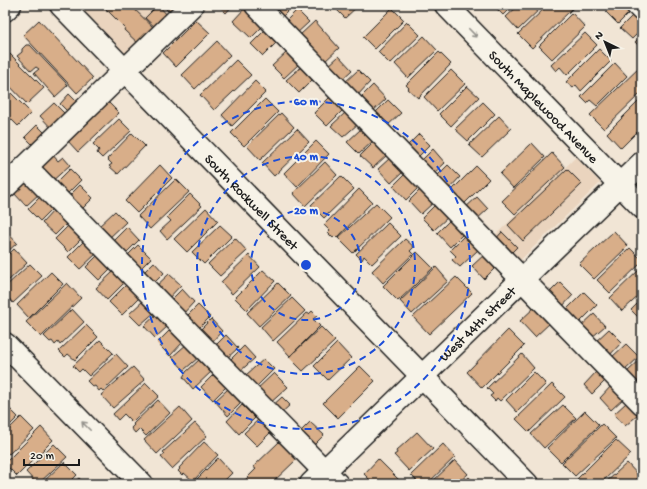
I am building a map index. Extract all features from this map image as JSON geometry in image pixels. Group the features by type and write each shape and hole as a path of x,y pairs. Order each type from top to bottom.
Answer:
{"street":[{"path":"5,10 10,5"},
{"name":"South Rockwell Street","path":"61,5 527,484"},
{"path":"5,187 192,5"},
{"path":"256,5 642,403"},
{"name":"South Maplewood Avenue","path":"446,5 642,207"},
{"path":"637,5 642,10"},
{"name":"West 44th Street","path":"324,480 422,376 642,162"},
{"path":"26,167 324,480"},
{"path":"5,344 142,484"}],"shaded area":[{"path":"78,5 161,5 176,21 134,62"},
{"path":"576,157 600,183 511,269 487,243"}],"building":[{"path":"102,5 130,5 156,30 141,46 124,30 125,28"},
{"path":"135,5 144,5 139,10"},
{"path":"158,5 169,17 157,29 145,18"},
{"path":"162,5 180,5 171,14"},
{"path":"218,5 233,5 226,13"},
{"path":"268,5 293,5 293,6 281,18"},
{"path":"333,5 359,5 345,18"},
{"path":"493,5 513,5 503,15"},
{"path":"519,5 544,5 518,30 506,17"},
{"path":"548,5 571,5 573,8 532,48 518,34"},
{"path":"612,5 623,5 630,12 618,24 606,12"},
{"path":"245,8 262,27 251,38 233,21"},
{"path":"392,8 404,20 375,49 363,37"},
{"path":"297,10 309,22 295,35 283,24"},
{"path":"572,13 585,27 552,59 539,46"},
{"path":"633,15 642,24 642,29 632,39 620,28"},
{"path":"39,20 93,78 77,93 23,35"},
{"path":"196,20 210,33 176,67 163,53"},
{"path":"315,21 339,48 323,63 299,36"},
{"path":"407,22 420,35 390,64 378,52"},
{"path":"265,30 277,42 263,56 251,44"},
{"path":"585,33 597,45 567,75 560,67 556,71 551,65"},
{"path":"642,35 642,49 635,42"},
{"path":"424,36 437,50 408,78 395,64"},
{"path":"217,41 230,55 195,89 182,75"},
{"path":"26,45 30,45 68,85 55,97 34,73 39,69 36,67 31,71 17,56 22,52 22,49"},
{"path":"599,49 611,61 581,91 576,85 573,88 566,82"},
{"path":"287,52 299,64 284,78 272,66"},
{"path":"439,52 451,64 418,98 408,89 409,88 406,85"},
{"path":"10,54 44,88 27,104 5,81 5,59"},
{"path":"339,56 352,70 340,81 327,67"},
{"path":"236,60 251,75 214,110 200,95"},
{"path":"615,63 627,76 597,106 590,100 587,103 581,97"},
{"path":"642,65 642,92 604,129 590,115"},
{"path":"301,67 313,79 299,93 286,80"},
{"path":"358,70 370,82 356,97 343,84"},
{"path":"451,70 465,84 437,111 424,97"},
{"path":"255,81 266,92 232,126 222,115"},
{"path":"373,85 386,99 372,112 359,99"},
{"path":"467,86 479,97 451,126 439,114"},
{"path":"5,87 31,113 18,126 5,113"},
{"path":"69,94 80,105 70,114 60,104"},
{"path":"331,96 343,110 327,126 314,113"},
{"path":"642,98 642,127 621,148 607,133"},
{"path":"265,99 278,112 244,146 231,133"},
{"path":"388,100 401,113 386,127 374,114"},
{"path":"107,101 119,113 78,152 67,140"},
{"path":"483,102 495,114 468,141 455,129"},
{"path":"54,103 68,117 53,130 40,116"},
{"path":"346,112 358,124 343,137 331,126"},
{"path":"281,113 294,127 260,160 247,146"},
{"path":"499,116 511,129 482,157 469,145"},
{"path":"119,119 131,131 102,158 97,153 99,150 93,144"},
{"path":"37,125 48,136 36,148 25,137"},
{"path":"297,129 309,142 274,176 262,163"},
{"path":"361,129 373,141 359,154 347,142"},
{"path":"132,133 145,146 118,174 109,166 112,164 107,159"},
{"path":"419,134 430,145 416,159 405,148"},
{"path":"316,141 329,154 297,187 284,173"},
{"path":"375,141 388,154 373,168 360,156"},
{"path":"532,143 545,157 513,188 500,174"},
{"path":"433,149 445,163 432,175 420,162"},
{"path":"51,153 58,161 63,157 70,165 50,183 36,168"},
{"path":"552,153 565,167 515,214 502,201"},
{"path":"390,158 403,172 391,183 378,169"},
{"path":"325,162 337,175 305,206 293,193"},
{"path":"5,163 12,170 5,177"},
{"path":"160,165 172,178 137,213 125,201"},
{"path":"448,165 460,177 449,189 436,177"},
{"path":"476,166 489,179 464,204 451,191"},
{"path":"70,169 81,180 66,195 55,184"},
{"path":"567,169 582,184 523,241 508,225"},
{"path":"405,174 419,187 406,200 393,186"},
{"path":"341,176 354,189 324,218 311,205"},
{"path":"27,179 40,193 26,206 13,192"},
{"path":"176,179 189,192 150,229 138,216"},
{"path":"80,185 93,198 80,211 67,198"},
{"path":"359,189 372,202 337,238 335,236 333,238 328,233 330,231 324,225"},
{"path":"421,189 434,202 421,214 409,201"},
{"path":"190,194 202,206 167,239 160,231 171,221 167,217"},
{"path":"41,196 53,208 40,221 28,209"},
{"path":"477,197 488,209 475,221 464,209"},
{"path":"376,203 390,217 353,253 338,238"},
{"path":"436,204 449,216 434,230 422,218"},
{"path":"206,208 218,221 187,252 174,239"},
{"path":"54,210 67,223 55,235 42,223"},
{"path":"115,211 126,222 107,240 97,228"},
{"path":"450,220 463,234 450,247 437,233"},
{"path":"388,223 401,236 372,264 364,256 362,260 356,254"},
{"path":"69,225 81,239 68,252 55,239"},
{"path":"220,225 232,236 204,264 192,252"},
{"path":"127,227 139,240 123,256 111,243"},
{"path":"6,231 17,243 5,254 5,232"},
{"path":"614,231 628,246 594,279 579,264"},
{"path":"502,232 517,247 508,256 493,242"},
{"path":"465,235 479,249 460,267 452,260 456,256 450,250"},
{"path":"235,238 247,251 220,276 208,264"},
{"path":"405,239 414,247 410,251 413,254 383,283 372,271"},
{"path":"85,240 97,253 80,269 68,257"},
{"path":"138,245 151,258 138,271 125,258"},
{"path":"630,248 642,260 642,262 610,293 597,280"},
{"path":"14,249 27,263 5,284 5,258"},
{"path":"417,252 433,268 398,301 383,286"},
{"path":"486,253 498,265 484,279 472,266"},
{"path":"98,255 111,268 99,280 86,267"},
{"path":"249,255 260,267 232,294 221,282"},
{"path":"154,262 164,273 151,286 141,275"},
{"path":"30,264 42,276 13,303 5,294 5,287"},
{"path":"436,267 448,281 412,314 400,301"},
{"path":"642,267 642,293 622,311 610,298"},
{"path":"263,270 275,281 247,310 235,298"},
{"path":"51,272 63,284 29,318 17,305"},
{"path":"113,272 124,283 107,300 96,288"},
{"path":"169,274 181,285 167,300 154,288"},
{"path":"456,277 472,293 429,334 413,317"},
{"path":"560,282 573,295 561,308 547,295"},
{"path":"67,283 81,298 41,337 26,322"},
{"path":"278,283 291,296 259,326 247,313"},
{"path":"126,285 139,298 122,315 109,302"},
{"path":"182,289 194,302 182,315 169,302"},
{"path":"584,292 597,305 580,322 567,309"},
{"path":"292,298 305,311 273,341 261,327"},
{"path":"642,299 642,321 631,310"},
{"path":"144,300 156,311 140,325 129,314"},
{"path":"198,305 210,317 196,331 184,319"},
{"path":"536,306 551,322 535,337 520,321"},
{"path":"72,309 84,322 60,345 58,342 55,345 44,336"},
{"path":"312,311 317,316 313,319 320,326 290,356 277,342 307,313 309,314"},
{"path":"157,314 168,326 155,338 144,326"},
{"path":"594,314 605,326 591,338 581,326"},
{"path":"211,319 222,331 209,345 197,333"},
{"path":"86,325 98,337 75,360 68,354 65,357 59,351"},
{"path":"321,327 335,341 303,371 289,357"},
{"path":"171,329 183,342 170,356 157,343"},
{"path":"609,329 622,342 608,357 594,343"},
{"path":"508,330 524,346 482,388 467,372"},
{"path":"226,335 238,348 225,360 213,348"},
{"path":"100,340 113,353 89,376 82,369 79,372 73,366"},
{"path":"337,343 351,358 328,380 314,366"},
{"path":"187,344 199,357 184,370 172,357"},
{"path":"626,344 639,357 623,372 611,358"},
{"path":"244,346 255,358 238,373 228,362"},
{"path":"116,354 128,367 103,391 101,389 99,391 95,386 93,387 87,381"},
{"path":"522,354 534,368 500,401 497,398 495,401 490,396 493,394 487,388"},
{"path":"642,358 642,382 639,385 627,372"},
{"path":"200,359 212,371 193,389 183,377 186,372"},
{"path":"264,359 274,369 257,386 246,375"},
{"path":"360,366 375,381 338,418 323,403"},
{"path":"133,367 145,380 113,408 101,395"},
{"path":"534,372 546,384 517,412 506,400"},
{"path":"596,372 605,381 592,394 584,385"},
{"path":"274,373 288,387 268,405 255,391"},
{"path":"213,375 226,387 213,400 201,387"},
{"path":"146,383 159,396 132,422 124,414 118,420 113,414"},
{"path":"552,384 565,397 529,432 516,419"},
{"path":"612,385 624,398 611,410 600,398"},
{"path":"228,389 241,403 228,416 215,401"},
{"path":"282,397 290,405 278,416 270,408"},
{"path":"158,400 170,413 146,436 139,429 135,433 131,428 134,425 133,424"},
{"path":"627,402 638,415 625,426 614,414"},
{"path":"5,404 18,417 5,430"},
{"path":"242,405 255,418 239,434 227,421"},
{"path":"563,405 576,418 544,448 531,434"},
{"path":"180,407 192,421 157,454 144,440"},
{"path":"585,411 599,425 561,462 547,448"},
{"path":"21,417 34,430 9,454 5,451 5,433"},
{"path":"259,419 271,432 257,446 244,433"},
{"path":"310,422 324,435 311,448 298,434"},
{"path":"195,423 207,436 172,469 161,457 165,454 163,452"},
{"path":"602,424 616,438 575,476 562,463"},
{"path":"41,427 53,440 17,476 5,463"},
{"path":"417,432 433,449 409,471 394,455 397,453 396,451"},
{"path":"616,440 631,454 600,484 582,484 577,479"},
{"path":"280,441 297,459 271,484 241,484 256,469 253,467"},
{"path":"204,442 218,455 193,481 184,473 182,475 178,471 180,469 179,468"},
{"path":"54,444 67,457 37,484 26,472"},
{"path":"443,444 455,457 427,484 420,484 411,475"},
{"path":"218,458 232,473 221,484 192,484"},
{"path":"378,459 401,482 399,484 374,484 364,474"},
{"path":"455,460 468,474 457,484 430,484"},
{"path":"64,462 77,475 68,484 41,484"},
{"path":"627,463 640,477 632,484 604,484"},
{"path":"469,477 476,484 461,484"},
{"path":"79,478 85,484 72,484"}]}
